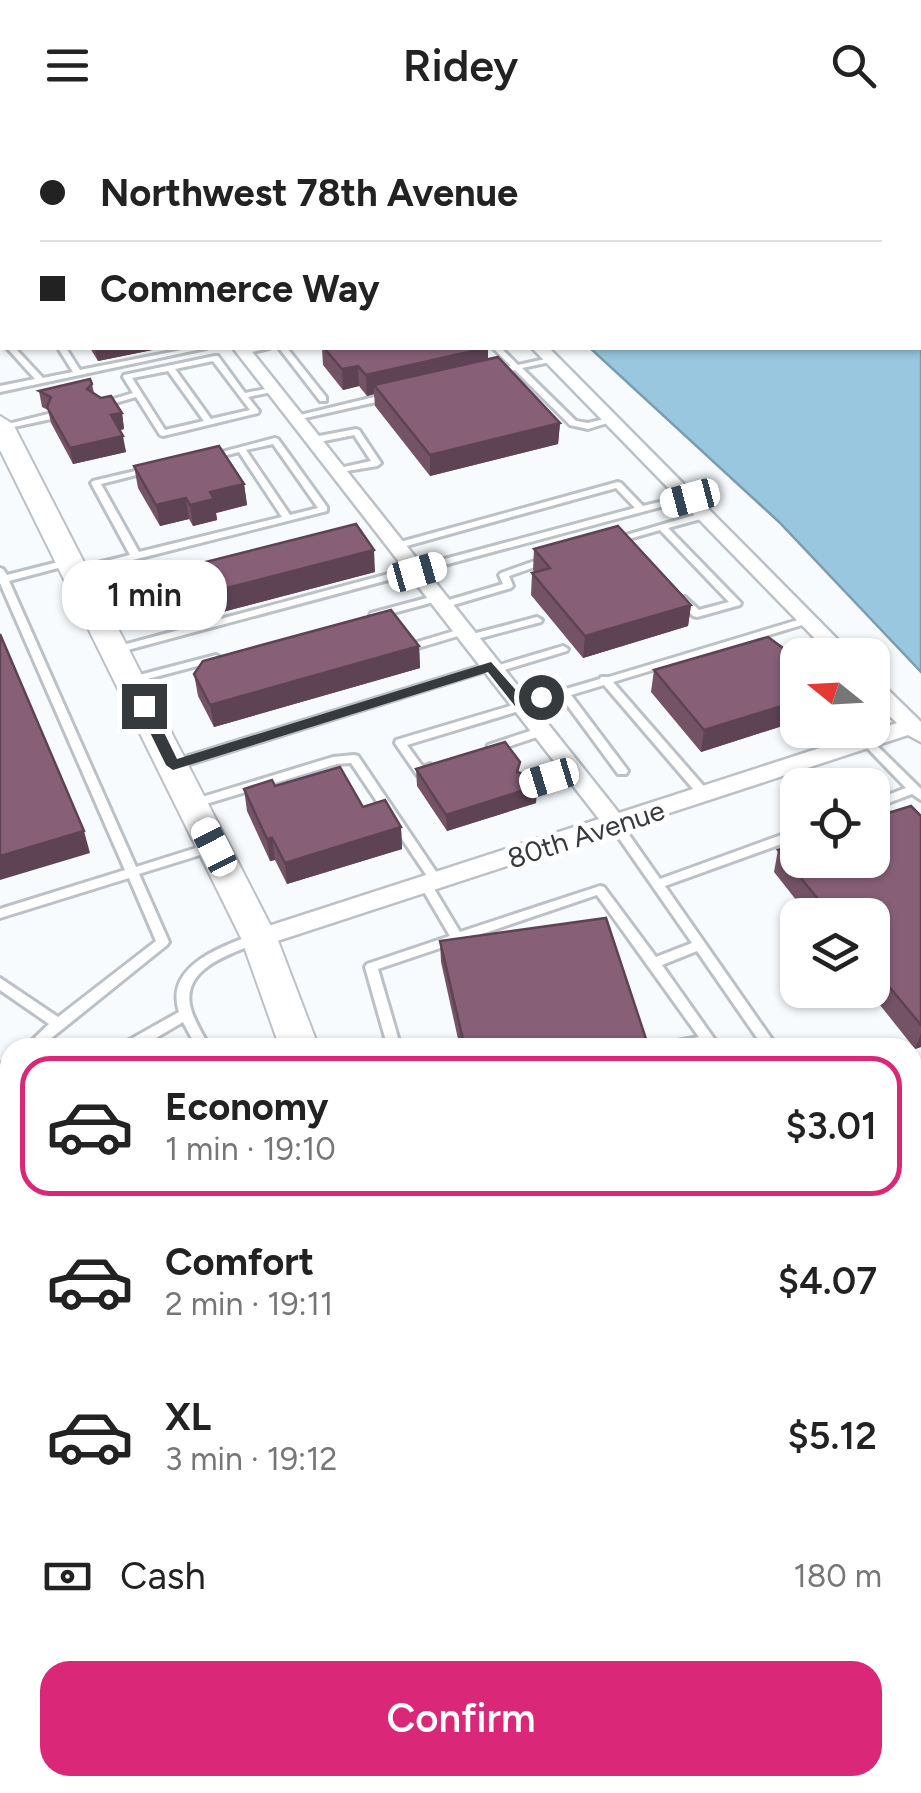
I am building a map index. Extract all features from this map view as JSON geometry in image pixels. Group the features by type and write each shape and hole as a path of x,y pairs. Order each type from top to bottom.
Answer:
{"street":[{"path":"251,350 273,389 616,825"},
{"path":"546,354 825,638"},
{"path":"1,426 12,467 75,566 259,938 296,1038"},
{"path":"890,704 916,730"},
{"name":"80th Avenue","path":"890,732 916,730"},
{"name":"80th Avenue","path":"259,938 616,825 826,748"}],"lane":[{"path":"13,350 41,380"},
{"path":"63,350 78,373"},
{"path":"0,389 192,350"},
{"path":"285,350 323,398"},
{"path":"499,350 573,423 588,426 613,420"},
{"path":"480,376 516,368 546,354"},
{"path":"215,358 255,411 164,433 127,378 170,368 215,358"},
{"path":"170,368 209,422"},
{"path":"243,396 273,389"},
{"path":"296,417 406,392"},
{"path":"98,404 137,394"},
{"path":"1,426 48,417"},
{"path":"314,440 356,432 377,463 338,472"},
{"path":"42,1038 163,942 1,577 136,556 324,510 275,440 205,457"},
{"path":"242,448 288,518"},
{"path":"136,556 96,483 169,466"},
{"path":"396,546 618,486 641,510"},
{"path":"116,650 690,498"},
{"path":"605,543 705,514"},
{"path":"662,527 736,603 697,614 672,589"},
{"path":"623,538 635,551"},
{"path":"365,618 508,586 504,575 517,568 570,553"},
{"path":"92,602 162,585"},
{"path":"418,645 538,620"},
{"path":"438,766 421,772 400,742 808,620"},
{"path":"759,634 772,647"},
{"path":"173,765 563,649"},
{"path":"132,680 238,652"},
{"path":"605,679 704,794"},
{"path":"562,691 622,771"},
{"path":"473,754 542,731"},
{"path":"873,748 918,793"},
{"path":"192,804 337,760 354,759 431,884 457,938"},
{"path":"524,786 574,771"},
{"path":"890,800 918,793"},
{"path":"616,825 765,1038"},
{"path":"658,884 780,840"},
{"path":"0,914 214,847"},
{"path":"392,1038 371,966 600,890 707,1038"},
{"path":"197,1038 183,1016 182,993 188,974 208,958 259,938"},
{"path":"654,962 700,945"},
{"path":"0,983 58,1024"},
{"path":"145,1038 183,1016"}],"water":[{"path":"592,350 921,350 921,672 779,522"}],"building":[{"path":"326,350 477,350 366,375 358,366 342,369"},
{"path":"498,357 560,423 430,455 374,385"},
{"path":"90,379 92,384 87,389 101,398 111,396 122,413 111,415 123,436 70,448 47,407 51,397 39,391"},
{"path":"219,446 244,484 210,492 214,499 190,505 186,498 156,505 134,466"},
{"path":"356,524 374,550 157,606 142,578"},
{"path":"618,526 691,605 585,636 532,573 550,568 534,549"},
{"path":"391,610 419,646 210,705 194,674 203,661"},
{"path":"0,634 84,831 0,856"},
{"path":"768,637 780,646 780,707 704,730 654,670"},
{"path":"505,742 520,762 517,772 530,776 537,786 446,815 416,769"},
{"path":"340,767 363,807 385,800 401,827 285,863 272,838 267,839 244,789 272,780 275,786"},
{"path":"911,806 921,816 921,1025 890,988 890,898 817,898 801,878 890,878 890,812"},
{"path":"606,918 646,1038 463,1038 440,941"}],"route":[{"path":"144,706 173,765 491,666 520,703 541,697"}]}
